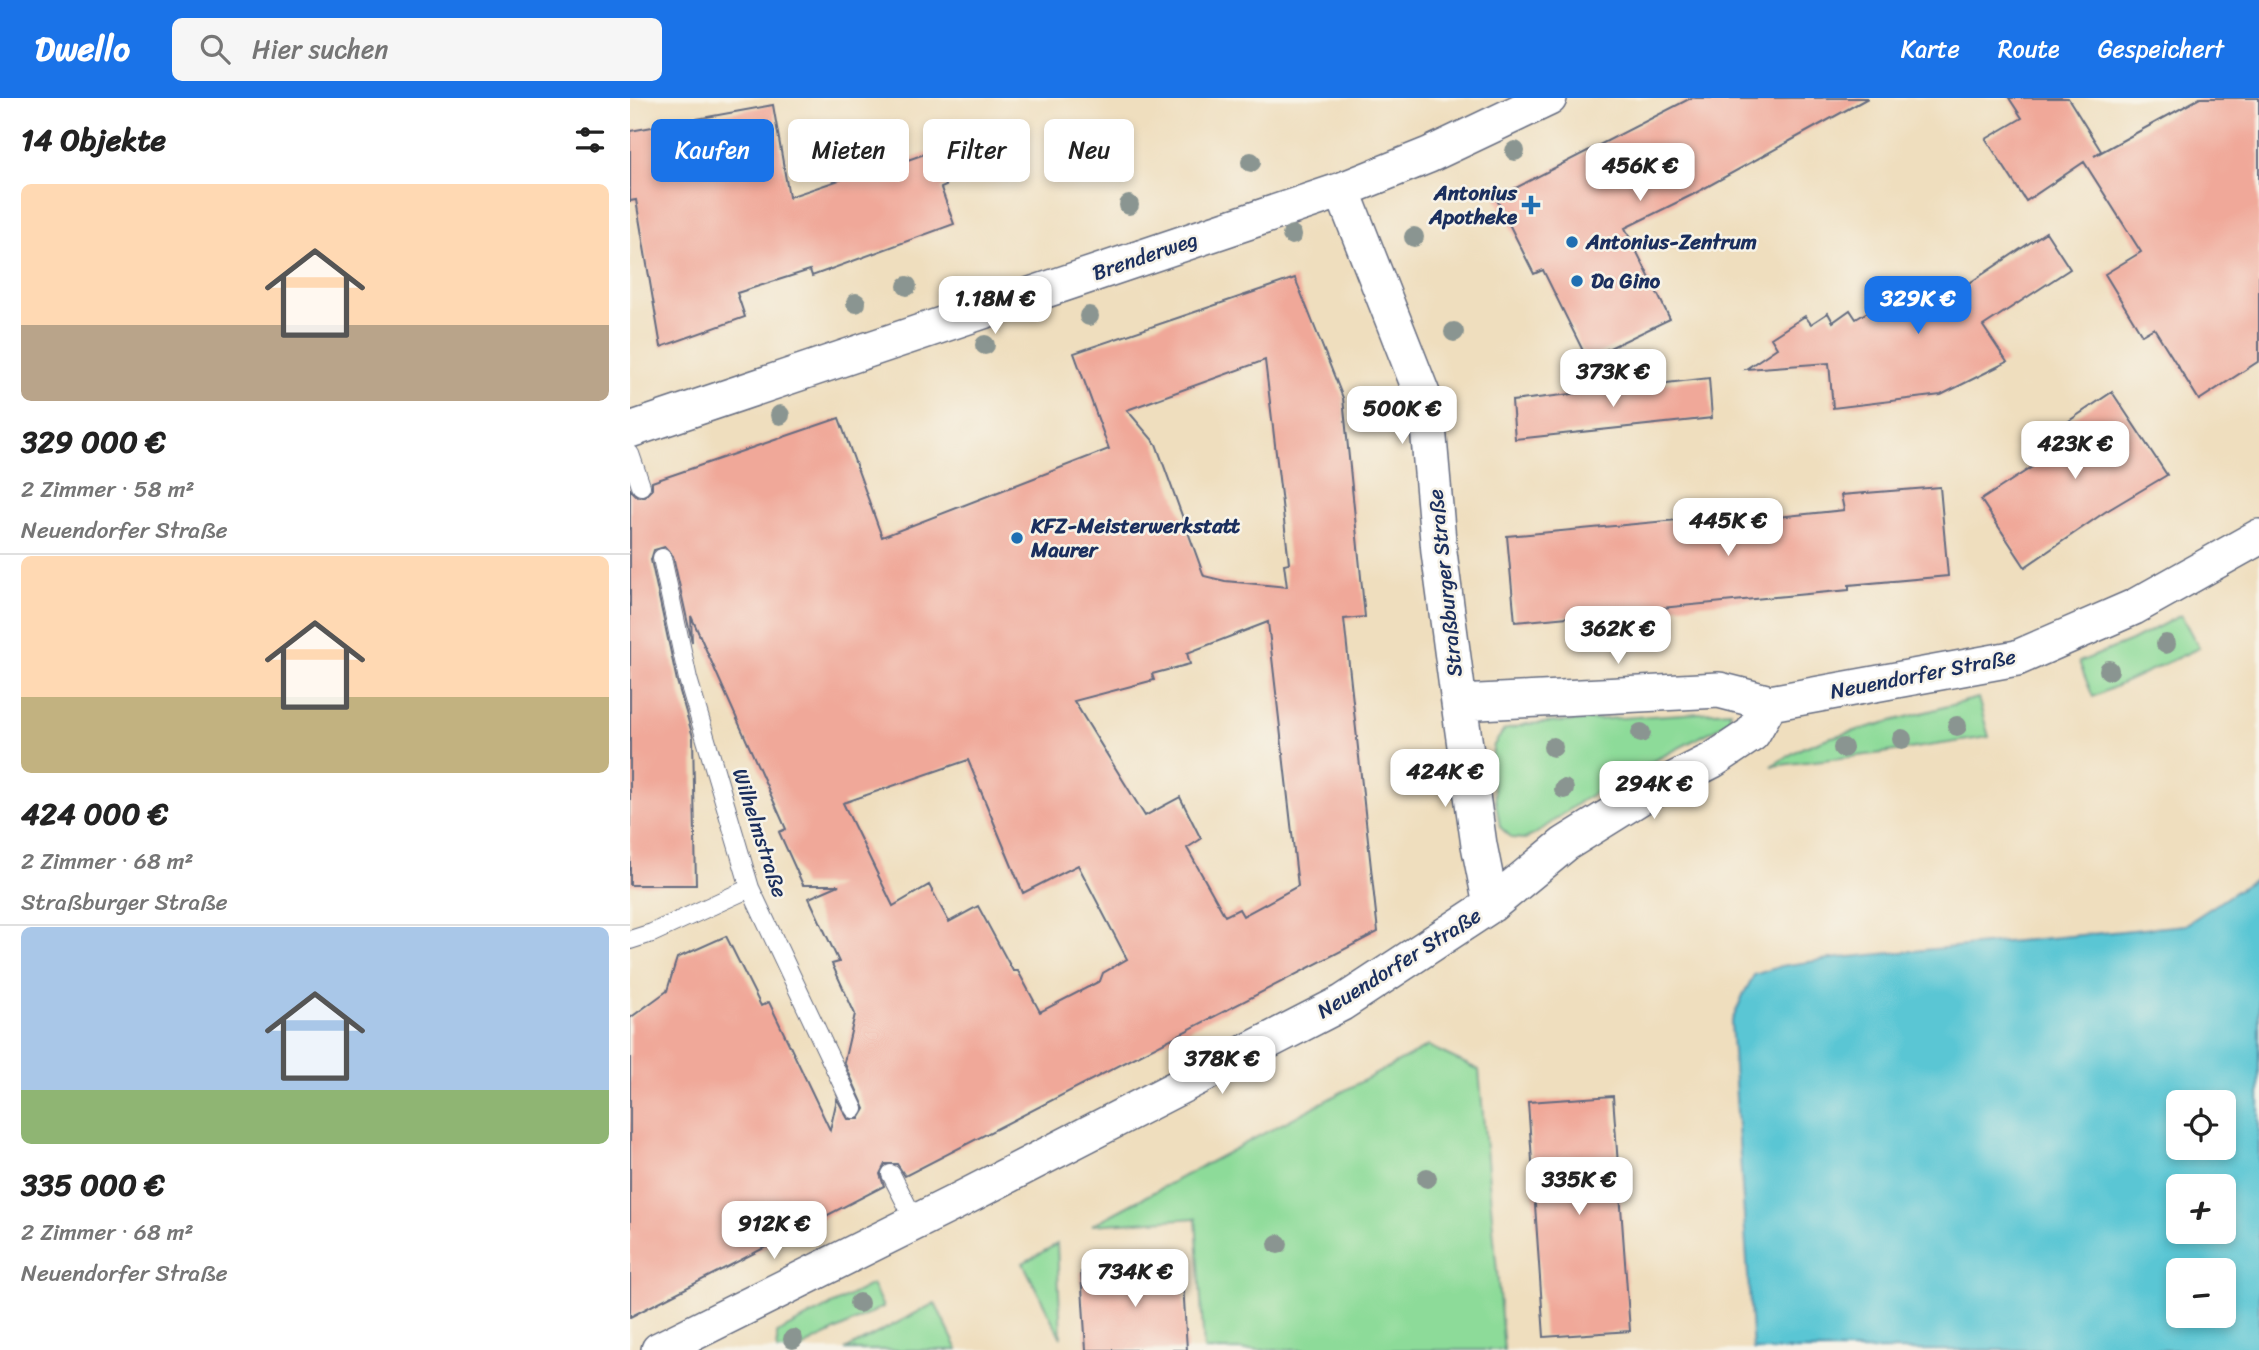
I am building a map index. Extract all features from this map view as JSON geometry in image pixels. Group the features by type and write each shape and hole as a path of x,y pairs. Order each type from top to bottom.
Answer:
{"street":[{"name":"Brenderweg","path":"630,430 1342,190 1429,155 1549,98"},
{"name":"Straßburger Straße","path":"1342,190 1426,404 1440,552 1459,703 1479,845 1491,905"},
{"name":"Neuendorfer Straße","path":"1459,703 1719,690 1770,703 2017,657 2134,607 2259,537"},
{"name":"Neuendorfer Straße","path":"659,1350 954,1203 1342,1003 1491,905 1564,844 1642,796 1713,760 1752,734 1770,703"}],"lane":[{"path":"630,454 640,486"},
{"name":"Wilhelmstraße","path":"662,558 688,679 750,888 854,1109"},
{"path":"630,940 652,933 750,888"},
{"path":"891,1174 915,1221"}],"green space":[{"path":"2181,615 2199,648 2093,697 2079,662 2131,641"},
{"path":"1978,698 1989,737 1771,766 1802,748 1828,738"},
{"path":"1730,711 1730,719 1720,727 1618,779 1581,801 1534,835 1525,839 1512,838 1500,827 1490,766 1494,745 1504,730 1527,724"},
{"path":"1428,1046 1479,1070 1504,1350 1204,1350 1196,1218 1092,1225"},
{"path":"1057,1244 1061,1338 1023,1263"},
{"path":"872,1284 883,1307 797,1350 777,1350 777,1333"},
{"path":"935,1303 958,1350 845,1350"}],"water":[{"path":"2259,876 2259,1350 1753,1350 1731,1023 1754,975 1781,966 1829,959 2185,925"}],"building":[{"name":"Antonius-Zentrum","path":"1691,98 1868,98 1692,195 1625,228 1670,319 1587,359 1543,270 1534,274 1496,198"},
{"path":"2009,98 2068,98 2101,151 2094,156 2200,98 2259,98 2259,361 2199,400 2154,328 2142,335 2105,274 2141,252 2084,162 2026,201 1986,139 2022,118"},
{"path":"773,105 789,197 834,182 909,182 909,160 923,155 923,182 945,182 946,186 941,188 954,224 812,276 810,270 737,293 745,317 661,347 636,200 630,201 630,131 651,127 651,182 774,182 774,119 696,119"},
{"path":"2046,232 2070,269 1983,326 2007,362 1941,395 1833,408 1829,363 1746,369 1777,348 1771,338 1805,316 1811,324 1828,313 1833,322 1850,310 1856,319 1874,308 1880,317 1898,305 1903,313 1920,303 1926,312"},
{"path":"1295,278 1343,398 1365,617 1344,619 1378,932 905,1176 897,1164 885,1164 880,1174 884,1186 630,1317 630,1018 667,991 677,958 726,936 761,1006 769,1002 830,1130 837,1099 848,1119 859,1119 865,1109 844,1062 855,1014 832,964 839,962 809,898 839,885 803,885 779,832 786,829 691,616 692,642 673,556 665,547 654,550 651,560 677,681 693,737 696,885 630,885 630,489 638,497 645,496 652,489 652,482 839,418 882,537 1109,449 1074,353","holes":["1265,360 1289,563 1284,564 1287,587 1225,581 1204,576 1156,444 1127,410","1268,622 1298,886 1243,916 1239,909 1225,916 1187,848 1201,839 1180,797 1145,816 1074,701 1154,680 1152,674 1190,664 1187,653","968,760 1023,893 1078,865 1127,959 1103,973 1100,981 1040,1012 1018,971 1013,971 978,906 949,922 929,885 893,906 843,803"]},
{"path":"1709,378 1712,418 1515,439 1512,401"},
{"path":"2112,392 2167,475 2105,512 2025,567 1981,500 2063,447 2054,431"},
{"path":"1940,487 1948,576 1849,585 1849,590 1515,622 1507,536 1698,518 1699,525 1844,510 1841,495"},
{"path":"1613,1096 1630,1331 1544,1337 1528,1102"},
{"path":"1182,1266 1187,1350 1086,1350 1081,1272"}],"place":[{"name":"Antonius Apotheke","path":"1531,205"},
{"name":"Antonius-Zentrum","path":"1572,242"},
{"name":"Da Gino","path":"1577,281"},
{"name":"KFZ-Meisterwerkstatt Maurer","path":"1017,538"}]}
